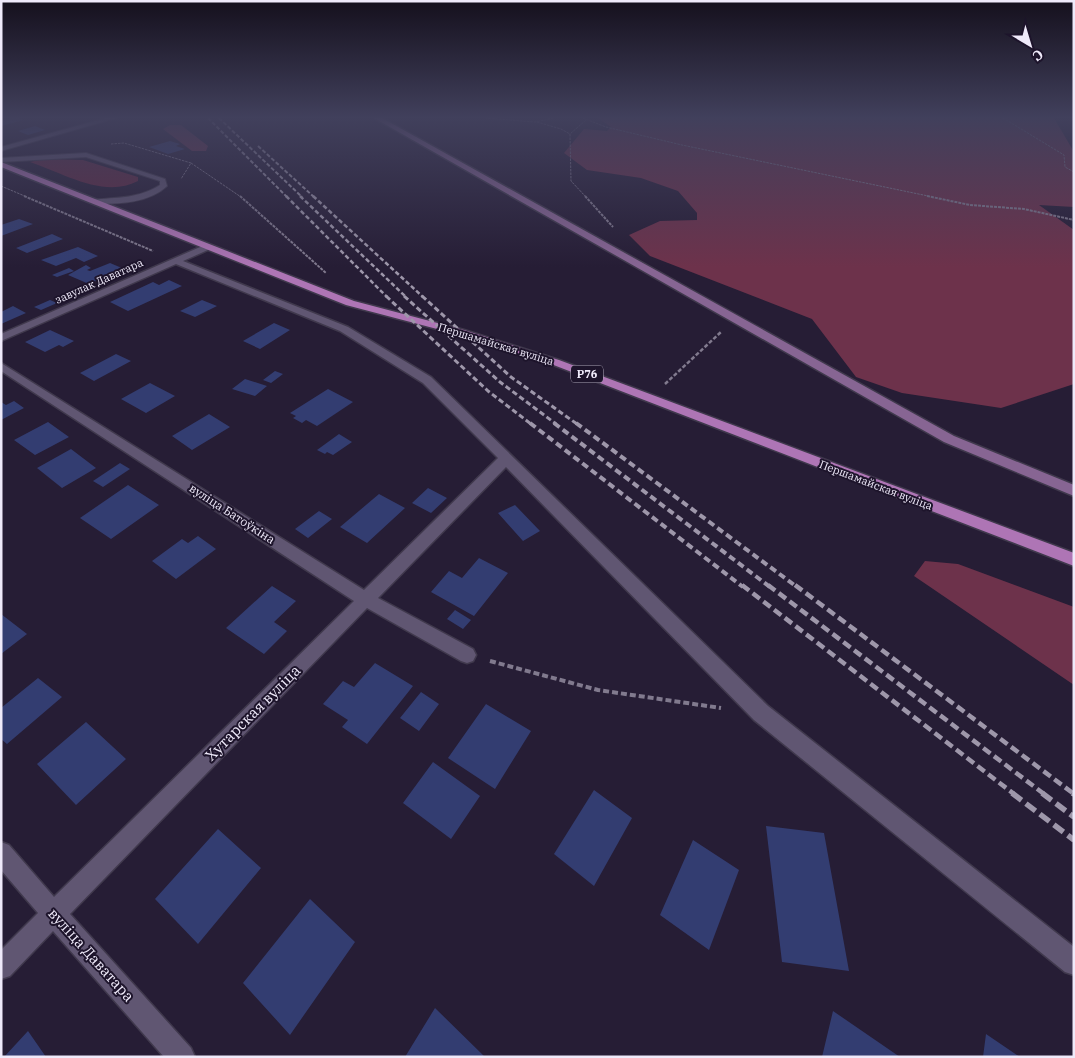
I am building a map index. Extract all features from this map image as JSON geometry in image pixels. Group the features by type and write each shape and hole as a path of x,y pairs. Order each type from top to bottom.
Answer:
{"main road":[{"name":"Першамайская вуліца","path":"9,167 350,303 500,343 650,398 1074,560"}],"street":[{"path":"464,167 949,439 1074,491"},
{"name":"завулак Даватара","path":"1,338 207,247"},
{"path":"176,261 344,329 427,380 761,713 1074,963"},
{"name":"вуліца Батоўкіна","path":"1,366 365,599 467,654"},
{"name":"Хутарская вуліца","path":"1,967 505,459"},
{"name":"вуліца Даватара","path":"1,852 182,1057"}],"lane":[{"path":"95,202 114,202 147,195 164,186 163,180 126,167"}],"path":[{"path":"196,167 239,195 329,275"},
{"path":"571,167 571,181 615,230"},
{"path":"789,167 970,205 1024,209 1074,220"},
{"path":"1,186 176,261"},
{"path":"650,398 734,320"},
{"path":"467,654 598,690 761,713"}],"shaded area":[{"path":"43,167 107,167 138,177 138,181 125,186 111,187 98,186"},
{"path":"583,167 1074,167 1074,207 1039,205 1074,230 1074,384 1001,408 902,393 856,377 812,319 650,256 629,235 660,221 697,220 697,213 678,191 641,178 587,170"},
{"path":"925,561 958,564 1074,607 1074,685 914,576"}],"building":[{"path":"19,219 33,224 1,236 1,225"},
{"path":"52,234 63,239 27,253 16,248"},
{"path":"78,247 98,256 84,262 76,258 56,266 41,260"},
{"path":"110,263 129,271 112,279 107,276 89,284 68,275 86,265 91,268 87,270 90,271"},
{"path":"69,268 74,271 57,277 52,275"},
{"path":"169,280 182,286 128,311 110,302 153,282 159,285"},
{"path":"50,300 57,303 41,310 34,307"},
{"path":"202,300 217,306 195,317 180,311"},
{"path":"13,306 26,313 1,324 1,312"},
{"path":"274,323 290,330 260,349 243,341"},
{"path":"50,330 74,341 63,347 59,345 45,352 25,342"},
{"path":"116,354 131,361 94,381 80,373"},
{"path":"275,371 283,374 271,383 263,380"},
{"path":"245,379 267,386 255,396 232,389"},
{"path":"150,383 175,396 146,413 121,399"},
{"path":"328,389 353,402 317,426 306,420 302,423 293,418 296,416 290,413"},
{"path":"14,401 24,408 1,420 1,402 6,405"},
{"path":"209,414 230,427 192,450 172,436"},
{"path":"48,422 69,437 35,455 14,440"},
{"path":"339,434 352,442 333,455 317,450"},
{"path":"71,449 96,468 62,488 37,468"},
{"path":"120,463 130,469 103,487 93,481"},
{"path":"128,485 159,505 111,539 80,518"},
{"path":"428,488 447,498 431,513 412,503"},
{"path":"379,494 405,508 367,543 340,527"},
{"path":"515,505 540,531 523,541 498,513"},
{"path":"319,511 332,519 308,538 295,529"},
{"path":"198,536 216,549 176,579 152,561 182,539 188,543"},
{"path":"479,558 508,573 474,616 431,592 449,571 462,578"},
{"path":"272,586 296,601 274,622 287,631 264,654 226,628"},
{"path":"455,610 471,620 463,629 447,619"},
{"path":"1,614 27,634 1,654"},
{"path":"375,663 413,686 367,744 342,727 348,720 323,704 343,681 354,687"},
{"path":"38,678 62,697 7,744 1,739 1,708"},
{"path":"421,692 439,704 419,731 400,718"},
{"path":"486,704 531,731 495,789 448,758"},
{"path":"86,722 126,759 76,805 37,764"},
{"path":"433,762 480,796 451,839 403,803"},
{"path":"594,790 632,818 594,886 554,854"},
{"path":"766,826 824,833 849,971 782,962"},
{"path":"218,829 261,868 198,944 155,899"},
{"path":"693,840 739,870 709,950 660,915"},
{"path":"310,899 355,942 290,1035 243,983"},
{"path":"435,1008 485,1057 405,1057"},
{"path":"833,1011 900,1057 822,1057"},
{"path":"28,1031 46,1057 4,1057"},
{"path":"986,1034 1020,1057 983,1057"}],"railway":[{"path":"257,167 386,296"},
{"path":"271,167 302,197"},
{"path":"281,167 314,197"},
{"path":"300,196 406,297"},
{"path":"313,196 423,297"},
{"path":"386,296 488,391 531,424"},
{"path":"404,296 500,382 556,424"},
{"path":"422,296 511,377 577,424"},
{"path":"530,423 743,587"},
{"path":"554,423 770,587"},
{"path":"576,423 797,587"},
{"path":"742,585 1014,794"},
{"path":"768,585 1044,794"},
{"path":"795,585 1074,794 1072,793"},
{"path":"1012,793 1074,840"},
{"path":"1042,793 1074,817"}]}
